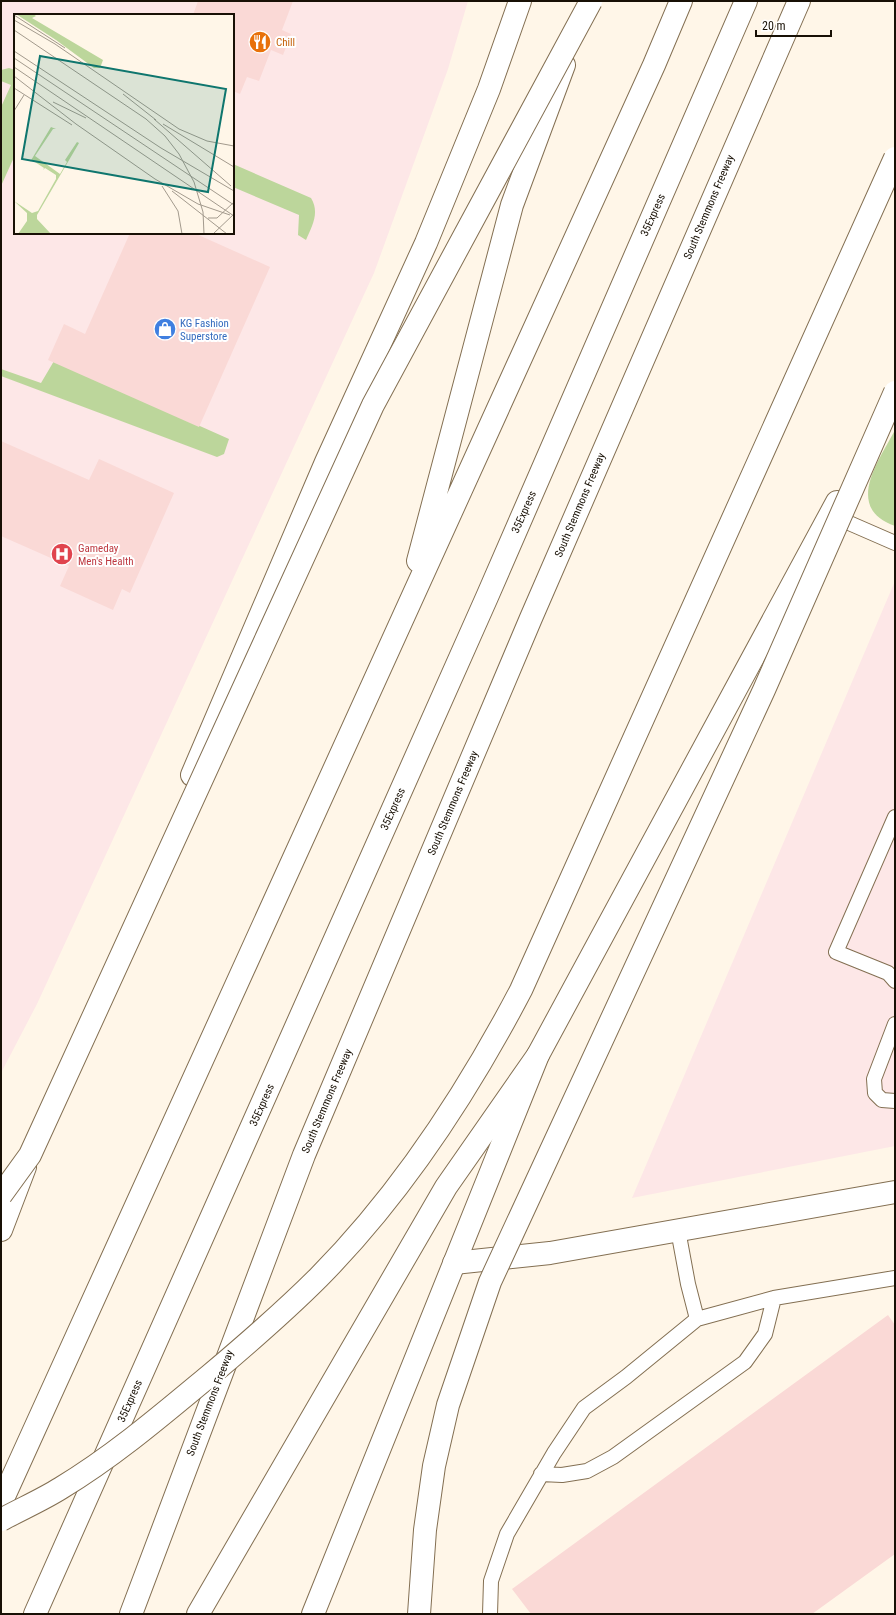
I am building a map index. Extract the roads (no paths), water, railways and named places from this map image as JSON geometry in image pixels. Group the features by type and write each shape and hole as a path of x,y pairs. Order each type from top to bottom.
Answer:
{"main road":[{"path":"1,1220 326,462 426,243 489,89 520,1"},
{"path":"401,622 512,205 590,1"},
{"path":"1,1230 30,1155 373,405 590,1"},
{"path":"1,1503 654,65 681,1"},
{"name":"35Express","path":"35,1614 487,597 746,1"},
{"name":"South Stemmons Freeway","path":"131,1614 304,1155 531,618 799,1"},
{"path":"1,1520 61,1488 150,1425 274,1320 320,1276 365,1227 406,1175 489,1051 521,990 895,158"},
{"path":"419,1614 425,1530 434,1466 448,1405 490,1282 761,697 895,392"},
{"path":"198,1614 446,1187 538,1055 895,396"},
{"path":"313,1614 538,1055"},
{"path":"1,1195 30,1155"},
{"path":"454,1264 550,1253 895,1192"}],"lane":[{"path":"830,515 895,543"},
{"path":"895,817 836,952 888,973 895,981"},
{"path":"895,1024 874,1079 875,1093 882,1100 895,1101"},
{"path":"678,1230 696,1319"},
{"path":"490,1614 491,1581 507,1534 541,1474 584,1408 626,1377 696,1319 774,1298 895,1278"},
{"path":"541,1474 562,1475 587,1471 613,1457 745,1362 765,1334 774,1298"}],"place":[{"name":"Chill","path":"260,42"},
{"name":"KG Fashion Superstore","path":"165,329"},
{"name":"Gameday Men's Health","path":"62,554"}]}
